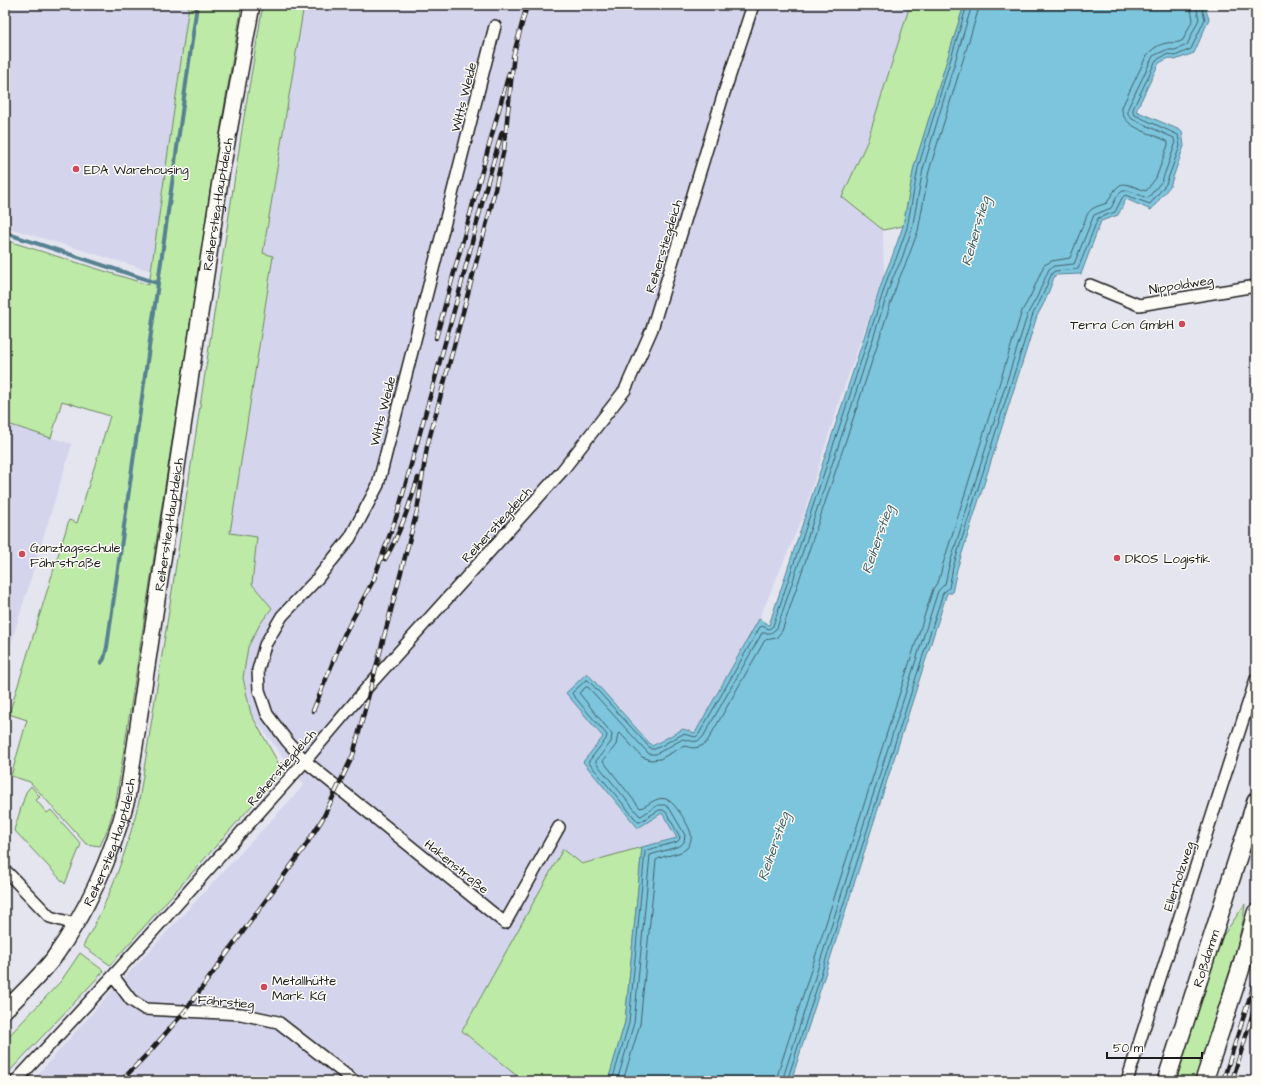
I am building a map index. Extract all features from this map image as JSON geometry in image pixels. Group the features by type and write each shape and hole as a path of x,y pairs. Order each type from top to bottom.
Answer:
{"main road":[{"name":"Reiherstieg-Hauptdeich","path":"5,1010 52,960 75,924 99,881 115,839 126,799 220,181 252,5"},
{"name":"Roßdamm","path":"1166,1081 1256,801"},
{"path":"1204,1081 1240,971 1256,913"}],"street":[{"name":"Reiherstiegdeich","path":"16,1081 113,976 306,761 371,683 562,471 625,390 652,329 723,96 753,5"},
{"name":"Witts Weide","path":"306,761 287,741 267,714 259,690 258,670 265,646 282,616 317,579 350,538 378,485 495,26"},
{"name":"Nippoldweg","path":"1090,285 1139,305 1256,286"},
{"name":"Ellerholzweg","path":"1127,1081 1256,679"},
{"name":"Hakenstraße","path":"306,761 505,923 559,827"},
{"path":"5,870 50,917 75,924"},
{"name":"Fährstieg","path":"113,976 131,1000 145,1008 241,1014 278,1022 354,1081"}],"shaded area":[{"path":"5,5 189,5 151,271 5,227"},
{"path":"304,5 910,5 867,142 843,196 883,230 884,276 840,399 802,519 759,619 695,733 683,729 652,746 587,673 603,737 583,762 638,828 662,813 677,838 582,864 563,850 462,1031 523,1081 32,1081 108,995 304,785 251,714 243,678 248,647 260,624 272,608 252,584 257,537 230,534 273,256 263,253"},
{"name":"Ganztagsschule Fährstraße","path":"5,423 72,444 5,663"}],"green space":[{"path":"189,5 242,5 216,154 116,801 108,828 100,846 86,844 30,782 11,776 27,720 9,714 69,520 77,523 110,416 62,401 51,438 5,423 5,240 149,285"},
{"path":"263,5 304,5 263,253 273,256 230,533 257,537 252,584 272,608 260,624 248,647 243,678 251,714 280,766 271,784 110,965 83,946 101,912 116,876 129,839 139,801 243,123"},
{"path":"910,5 964,5 914,167 903,226 883,230 842,197 867,142"},
{"path":"31,786 40,797 36,800 47,813 51,810 81,844 65,884 14,830 26,792"},
{"path":"642,847 625,1022 608,1081 523,1081 462,1031 563,849 582,864"},
{"path":"1245,904 1237,948 1195,1081 1174,1081 1220,940"},
{"path":"80,953 104,971 5,1076 5,1040 61,981"}],"water":[{"name":"Reiherstieg","path":"964,5 1204,5 1209,19 1194,53 1175,60 1169,58 1159,63 1136,111 1182,131 1184,146 1170,186 1151,210 1126,199 1118,215 1101,221 1081,274 1055,275 1045,301 1037,316 957,569 952,593 947,593 791,1081 608,1081 625,1022 642,847 677,838 662,813 638,828 583,762 603,737 566,693 587,673 652,746 683,729 695,733 759,619 769,625 884,276 903,226 914,167"}],"waterway":[{"path":"101,663 104,659 107,647 197,5"},
{"path":"5,233 157,283"}],"railway":[{"path":"513,57 527,5"},
{"path":"121,1081 152,1049 185,1011 304,848 323,818 353,755 417,511 427,447 491,207 504,149 514,53"},
{"path":"436,338 509,73"},
{"path":"373,581 397,515 502,132"},
{"path":"385,559 400,530 418,478"},
{"path":"313,711 344,635 375,577"},
{"path":"1223,1081 1256,978"},
{"path":"1232,1081 1256,1003"}],"place":[{"name":"EDA Warehousing","path":"76,169"},
{"name":"Terra Con GmbH","path":"1182,324"},
{"name":"Ganztagsschule Fährstraße","path":"22,554"},
{"name":"DKOS Logistik","path":"1117,558"},
{"name":"Metallhütte Mark KG","path":"264,987"}]}
